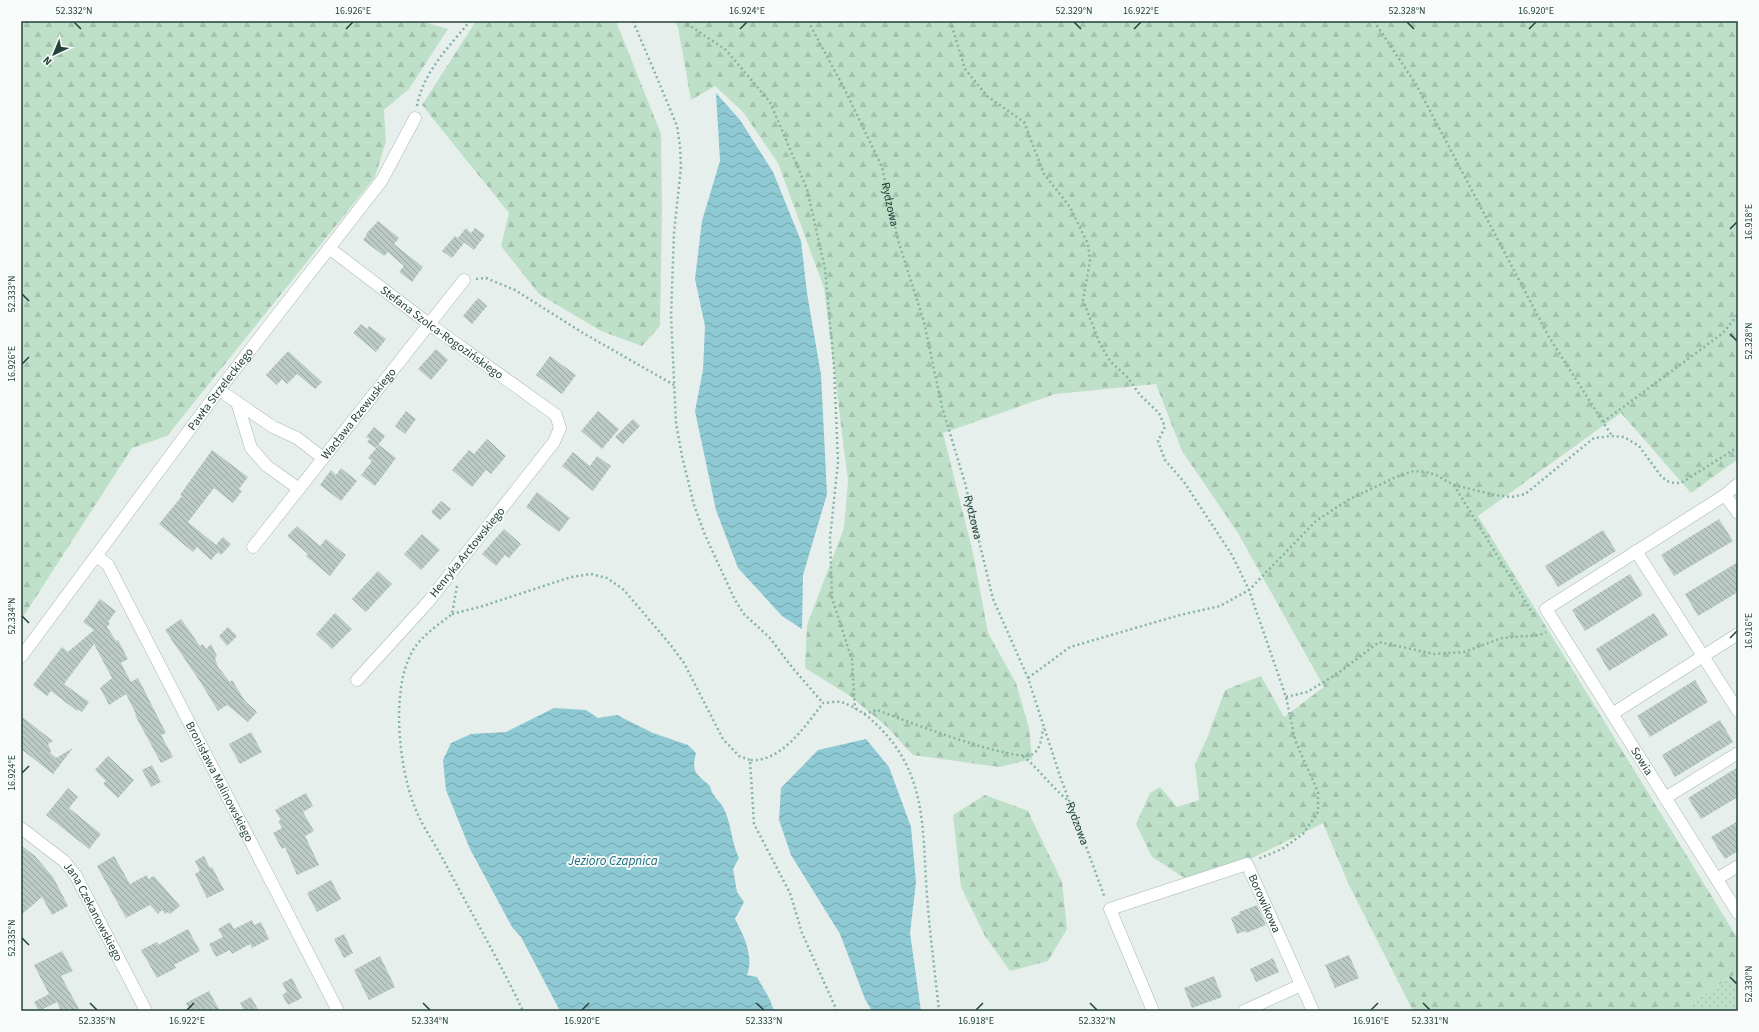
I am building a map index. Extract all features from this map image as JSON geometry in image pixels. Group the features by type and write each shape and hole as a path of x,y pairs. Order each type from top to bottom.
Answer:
{"street":[{"name":"Pawła Strzeleckiego","path":"21,657 220,390 382,180 415,118"},
{"name":"Stefana Szolca-Rogozińskiego","path":"329,248 429,324 556,415"},
{"name":"Wacława Rzewuskiego","path":"253,547 464,280"},
{"path":"220,390 274,427 297,438 323,458"},
{"path":"237,402 251,448 267,466 299,489"},
{"name":"Henryka Arctowskiego","path":"357,680 428,602 554,442 560,428 556,415"},
{"path":"1738,484 1726,495 1636,552 1738,711"},
{"path":"1726,495 1738,513"},
{"name":"Sowia","path":"1636,552 1546,609 1552,629 1612,714 1738,913"},
{"name":"Bronisława Malinowskiego","path":"97,556 108,565 338,1011"},
{"path":"1612,714 1738,634"},
{"path":"1665,798 1738,753"},
{"name":"Jana Czekanowskiego","path":"21,828 64,861 76,876 146,1011"},
{"name":"Borowikowa","path":"1110,909 1247,864 1313,1011"},
{"path":"1716,879 1738,866"},
{"path":"1110,909 1153,1011"},
{"path":"1244,1011 1301,985"}],"path":[{"path":"415,118 419,94 430,71 470,21"},
{"path":"633,21 677,126 680,146 681,167 674,233 671,316 676,424 694,504 705,535 732,593 744,614 770,638 791,666 823,703"},
{"path":"683,21 726,50 770,102 807,189 825,269 834,366 838,462 830,538 832,598 852,660 855,709"},
{"name":"Rydzowa","path":"808,21 845,90 882,167 898,240 924,322 942,408 965,483 993,599 1028,678 1069,802 1110,909"},
{"path":"952,21 951,23 965,68 987,96 1024,122 1044,174 1070,207 1088,244 1090,260 1083,300 1100,344 1110,361 1128,378 1140,395 1159,413 1165,427 1158,441 1164,460 1184,482 1232,555 1249,590 1286,697 1295,740 1318,792 1318,812 1303,834 1282,848 1247,864"},
{"path":"1374,21 1417,86 1549,337 1612,436"},
{"path":"464,280 486,278 515,290 583,333 674,385"},
{"path":"1603,422 1723,334 1738,314"},
{"path":"1028,678 1070,647 1180,615 1220,606 1249,590 1316,521 1348,500 1396,477 1414,471 1436,475 1454,485 1512,497 1525,494 1594,438 1612,436 1624,437 1639,446 1661,476 1667,481 1674,483 1681,483 1738,447"},
{"path":"1454,485 1535,616"},
{"path":"452,614 458,578 457,566"},
{"path":"523,1011 502,966 426,832 414,805 405,771 399,721 400,688 405,667 411,652 421,638 452,614 483,606 571,577 591,574 607,578 624,590 669,643 684,663 723,739 739,756 758,761 766,759 786,746 801,731 823,703 840,702 855,709 864,714 890,738 905,759 913,779 924,828 927,896 939,1011"},
{"path":"1543,627 1552,629"},
{"path":"1286,697 1307,692 1338,674 1379,642 1434,654 1464,652 1502,638 1540,635 1552,629"},
{"path":"864,714 877,710 983,747 1023,756 1034,754 1037,750 1042,737 1043,726"},
{"path":"1023,756 1035,766 1069,802"},
{"path":"750,760 754,824 790,893 802,933 837,1011"}],"green space":[{"path":"21,21 421,21 448,29 409,89 384,110 386,141 375,177 167,436 132,448 21,620"},
{"path":"476,21 616,21 661,134 662,209 660,326 642,346 601,331 539,294 501,246 509,213 422,105"},
{"path":"674,21 1738,21 1738,459 1691,493 1621,413 1478,516 1738,939 1738,972 1680,1011 1413,1011 1348,883 1323,823 1242,863 1188,880 1152,857 1136,824 1150,793 1160,787 1177,807 1199,800 1195,764 1208,736 1225,690 1261,676 1284,717 1324,687 1238,533 1182,451 1156,384 1055,394 943,433 973,553 988,633 1016,683 1029,728 1032,759 999,767 913,755 886,726 850,696 805,668 807,625 844,528 848,481 824,288 778,163 743,112 715,86 691,100 678,27"},
{"path":"985,795 1028,811 1062,882 1067,929 1048,961 1010,971 985,936 961,887 953,815"},
{"path":"1738,972 1738,1011 1680,1011"}],"water":[{"path":"716,93 740,120 773,172 801,241 807,293 821,375 827,494 803,575 802,629 782,616 738,568 716,510 695,411 703,370 705,326 695,279 702,221 720,161"},
{"name":"Jezioro Czapnica","path":"554,708 586,710 598,718 617,715 653,733 688,745 696,753 694,764 696,772 710,786 726,813 736,852 739,858 733,869 737,892 744,902 735,919 745,939 749,953 749,968 747,975 757,977 770,1000 774,1011 560,1011 521,937 512,927 470,849 446,790 443,760 451,743 471,734 506,732"},
{"path":"866,739 889,767 911,827 916,882 910,933 921,1011 872,1011 865,999 840,934 791,855 779,820 781,788 818,750"}],"building":[{"path":"378,221 399,238 394,244 423,267 412,282 399,272 404,266 388,252 384,256 363,240 367,235 366,234"},
{"path":"466,228 471,233 475,228 485,235 474,250 458,238"},
{"path":"455,236 464,243 452,258 442,251"},
{"path":"478,298 487,306 472,324 463,316"},
{"path":"361,324 367,329 369,326 386,339 376,352 353,333"},
{"path":"436,349 448,360 431,380 418,369"},
{"path":"288,351 322,382 315,389 297,374 287,384 282,379 277,385 266,375"},
{"path":"550,356 576,375 562,394 536,375"},
{"path":"406,411 416,419 405,434 395,426"},
{"path":"598,411 619,429 602,449 581,431"},
{"path":"633,419 640,426 623,444 615,437"},
{"path":"374,427 385,436 376,448 367,442 370,439 366,437"},
{"path":"487,439 506,456 491,474 486,470 472,487 452,470 469,450 474,454"},
{"path":"379,445 396,458 375,486 361,475 372,461 368,458"},
{"path":"212,450 248,477 239,489 242,491 233,503 214,488 188,522 216,545 223,537 231,544 221,555 218,552 211,560 197,547 193,552 159,524 182,496 180,495"},
{"path":"573,452 590,466 597,456 611,466 593,491 562,466"},
{"path":"341,468 357,481 341,501 320,485 331,470 336,475"},
{"path":"537,492 570,518 559,532 526,507"},
{"path":"441,501 451,509 440,520 431,512"},
{"path":"1719,519 1733,541 1674,576 1661,555"},
{"path":"297,526 320,546 326,539 346,555 330,576 306,556 308,554 287,536"},
{"path":"504,529 521,544 509,558 505,555 496,566 482,554"},
{"path":"1603,530 1616,551 1558,587 1545,566"},
{"path":"422,534 440,550 421,570 404,554"},
{"path":"1738,562 1738,592 1698,616 1685,594"},
{"path":"378,571 392,584 366,612 352,599"},
{"path":"1630,574 1643,595 1585,631 1572,610"},
{"path":"100,599 116,611 108,622 110,623 107,627 116,641 118,640 128,659 121,663 131,682 138,678 166,733 161,735 173,757 161,763 135,715 136,714 126,694 109,705 100,688 112,678 94,644 64,684 89,702 82,712 78,709 77,711 51,691 47,696 33,685 62,647 68,652 94,630 83,622"},
{"path":"335,613 352,629 332,649 316,634"},
{"path":"1654,613 1668,635 1609,671 1596,649"},
{"path":"181,619 200,646 203,644 206,649 211,644 217,656 215,658 218,667 230,682 232,680 245,701 257,712 248,722 227,705 218,711 165,630"},
{"path":"228,627 237,636 227,646 219,636"},
{"path":"1695,680 1708,702 1650,737 1637,716"},
{"path":"21,716 53,741 48,744 51,751 50,753 56,758 73,748 53,774 21,749"},
{"path":"1720,720 1733,742 1675,777 1662,755"},
{"path":"251,732 262,752 240,764 229,744"},
{"path":"108,756 134,780 118,798 103,784 106,781 95,770"},
{"path":"152,765 161,782 151,787 142,770"},
{"path":"1738,767 1738,797 1701,819 1688,798"},
{"path":"68,788 78,797 69,808 101,834 89,849 46,815"},
{"path":"306,793 313,806 303,812 314,831 305,836 319,865 297,875 285,847 282,849 273,833 282,828 278,821 281,820 275,810"},
{"path":"1738,821 1738,851 1725,859 1711,837"},
{"path":"21,845 35,856 53,877 68,906 52,915 42,897 21,915"},
{"path":"114,856 130,884 147,875 148,879 154,876 180,906 170,914 168,912 165,914 162,910 158,914 150,905 126,918 97,866"},
{"path":"204,856 210,868 212,867 224,890 207,898 195,874 200,871 195,861"},
{"path":"331,880 341,899 317,912 307,893"},
{"path":"1257,905 1266,925 1246,933 1245,931 1237,934 1231,918 1240,914 1239,912"},
{"path":"252,920 254,925 261,922 269,939 252,948 250,944 232,954 230,950 216,957 209,944 223,937 218,929 230,922 234,929"},
{"path":"188,929 200,951 174,965 176,968 157,978 141,950 157,942 158,945"},
{"path":"344,934 353,953 344,958 334,939"},
{"path":"62,951 73,971 61,976 80,1011 61,1011 57,1002 39,1011 34,1002 49,994 34,965"},
{"path":"1349,955 1359,978 1335,988 1325,965"},
{"path":"380,956 395,987 369,1000 354,970"},
{"path":"1273,958 1279,972 1256,982 1250,969"},
{"path":"1214,976 1222,997 1192,1008 1184,988"},
{"path":"292,978 302,998 288,1005 282,995 287,992 282,983"},
{"path":"209,991 220,1011 190,1011 186,1003"},
{"path":"251,997 259,1011 244,1011 240,1003"}]}
